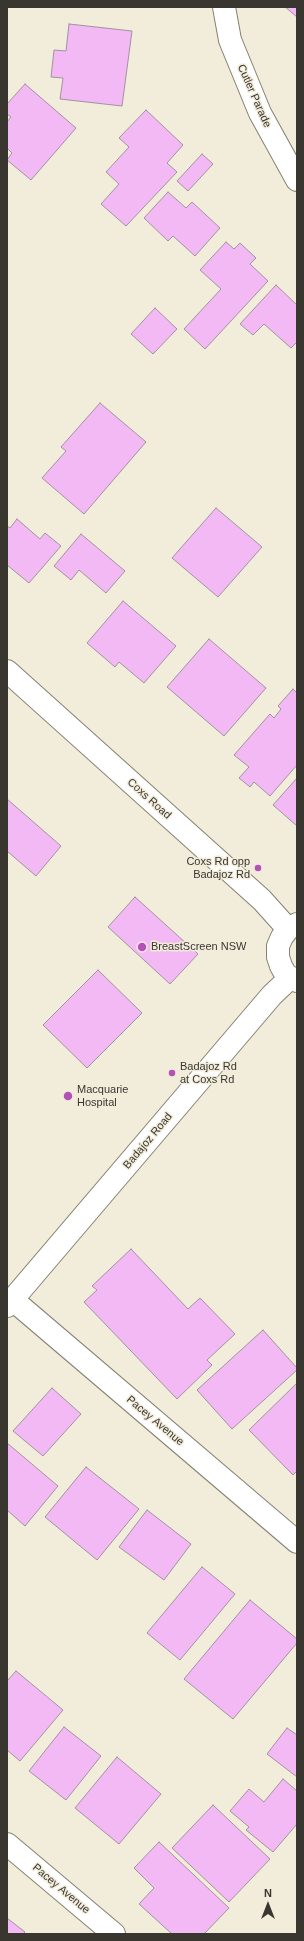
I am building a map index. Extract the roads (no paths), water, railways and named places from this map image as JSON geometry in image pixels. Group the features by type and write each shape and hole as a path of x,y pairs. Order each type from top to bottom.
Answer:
{"street":[{"name":"Cutler Parade","path":"224,7 230,40 260,113 295,173"},
{"name":"Coxs Road","path":"7,671 293,927"},
{"path":"293,927 282,937 278,946 278,957 280,966 294,980"},
{"name":"Badajoz Road","path":"10,1303 272,996 294,980"},
{"name":"Pacey Avenue","path":"10,1303 297,1542"},
{"name":"Pacey Avenue","path":"7,1844 114,1934"}],"place":[{"name":"Coxs Rd opp Badajoz Rd","path":"258,868"},
{"name":"BreastScreen NSW","path":"142,947"},
{"name":"Badajoz Rd at Coxs Rd","path":"172,1073"},
{"name":"Macquarie Hospital","path":"68,1096"}]}
